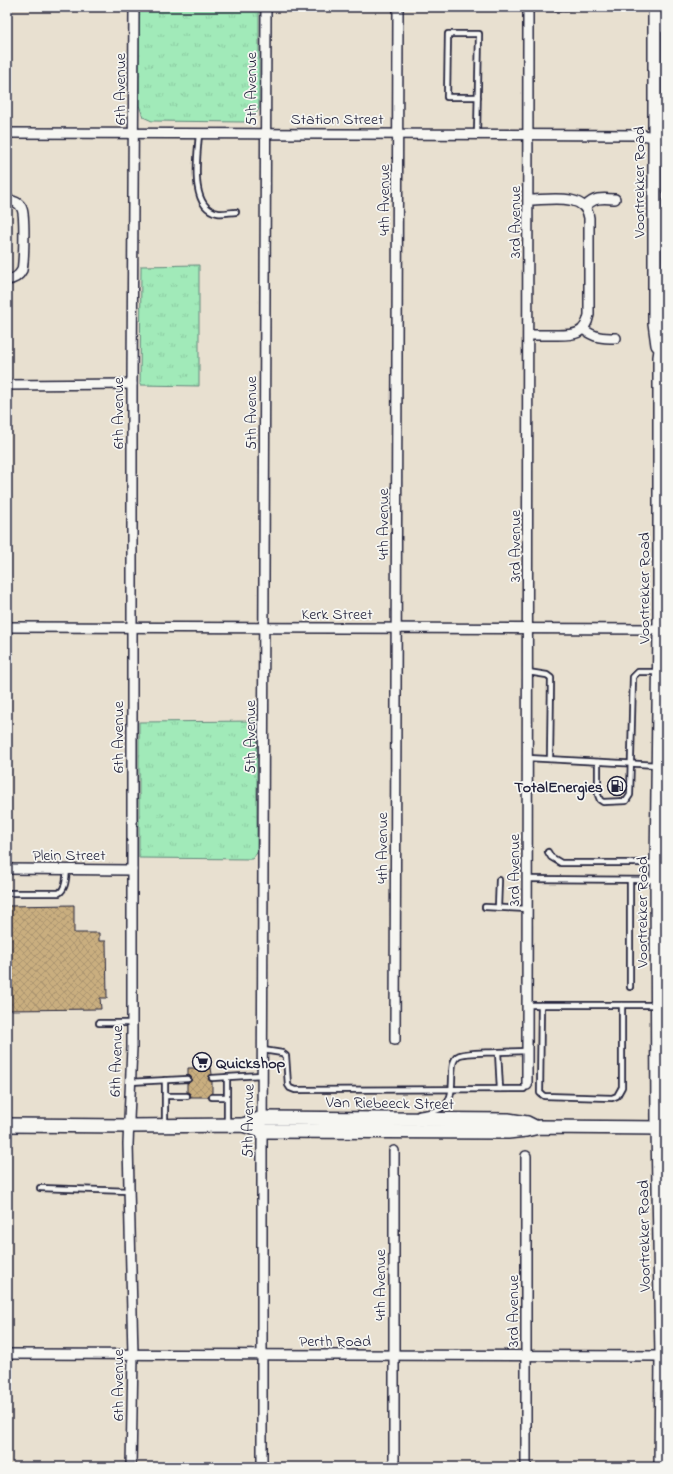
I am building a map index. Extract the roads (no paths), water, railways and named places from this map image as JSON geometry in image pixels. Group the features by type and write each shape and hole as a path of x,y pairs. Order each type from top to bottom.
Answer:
{"main road":[{"name":"Voortrekker Road","path":"655,7 660,137 655,323 663,384 663,629 660,672 663,698 659,765 662,1128 661,1467"},
{"path":"666,20 666,27"},
{"name":"Voortrekker Road","path":"660,357 666,316"},
{"name":"Van Riebeeck Street","path":"243,1125 262,1118 508,1120 527,1123 536,1128"},
{"name":"Van Riebeeck Street","path":"7,1125 243,1125 262,1131 508,1132 536,1128 662,1128"}],"street":[{"name":"6th Avenue","path":"131,1467 132,1355 128,1126 132,1023 132,384 134,7"},
{"name":"5th Avenue","path":"262,1467 266,7"},
{"name":"4th Avenue","path":"395,1040 398,7"},
{"name":"3rd Avenue","path":"527,1085 529,335 528,8"},
{"name":"Station Street","path":"7,133 529,134 642,135 660,137"},
{"path":"585,207 590,201 595,199 615,199"},
{"path":"7,200 14,201 18,204 23,213 22,270 14,279 7,280"},
{"path":"529,200 577,201 585,207 589,218 589,315 586,325 583,329 573,335 529,335"},
{"path":"583,329 600,338 616,338"},
{"path":"7,385 132,384"},
{"name":"Kerk Street","path":"7,627 663,629"},
{"name":"Plein Street","path":"7,869 132,870"},
{"name":"4th Avenue","path":"394,1152 394,1467"},
{"name":"3rd Avenue","path":"526,1156 526,1467"},
{"name":"Perth Road","path":"7,1354 662,1356"}],"lane":[{"path":"528,8 568,7"},
{"path":"477,134 478,97 479,34 448,34 447,97 478,97"},
{"path":"199,133 198,194 207,207 213,211 218,213 236,212"},
{"path":"528,672 547,675 551,678 550,759"},
{"path":"598,762 599,798 603,802 624,802 630,795 633,676 638,672 660,672"},
{"path":"528,758 659,765"},
{"path":"548,852 552,857 561,863 660,870"},
{"path":"7,893 62,892 67,869"},
{"path":"528,879 630,880 660,870"},
{"path":"498,908 499,880"},
{"path":"630,880 630,987"},
{"path":"485,907 528,909"},
{"path":"527,1005 622,1005 661,998"},
{"path":"541,1005 540,1093 544,1096 612,1098 617,1096 622,1088 622,1005"},
{"path":"99,1023 132,1023"},
{"path":"263,1050 282,1053 286,1056 288,1085 290,1088 295,1090 452,1088 500,1090 524,1089 527,1085"},
{"path":"403,1119 440,1109 447,1103 452,1088 453,1062 458,1055 527,1051"},
{"path":"498,1052 500,1090"},
{"path":"212,1078 263,1075"},
{"path":"227,1077 227,1125"},
{"path":"129,1082 188,1079"},
{"path":"165,1080 165,1125"},
{"path":"165,1096 187,1096"},
{"path":"212,1097 227,1097"},
{"path":"40,1188 129,1191"}],"place":[{"name":"TotalEnergies","path":"617,786"},
{"name":"Quickshop","path":"202,1062"}]}
